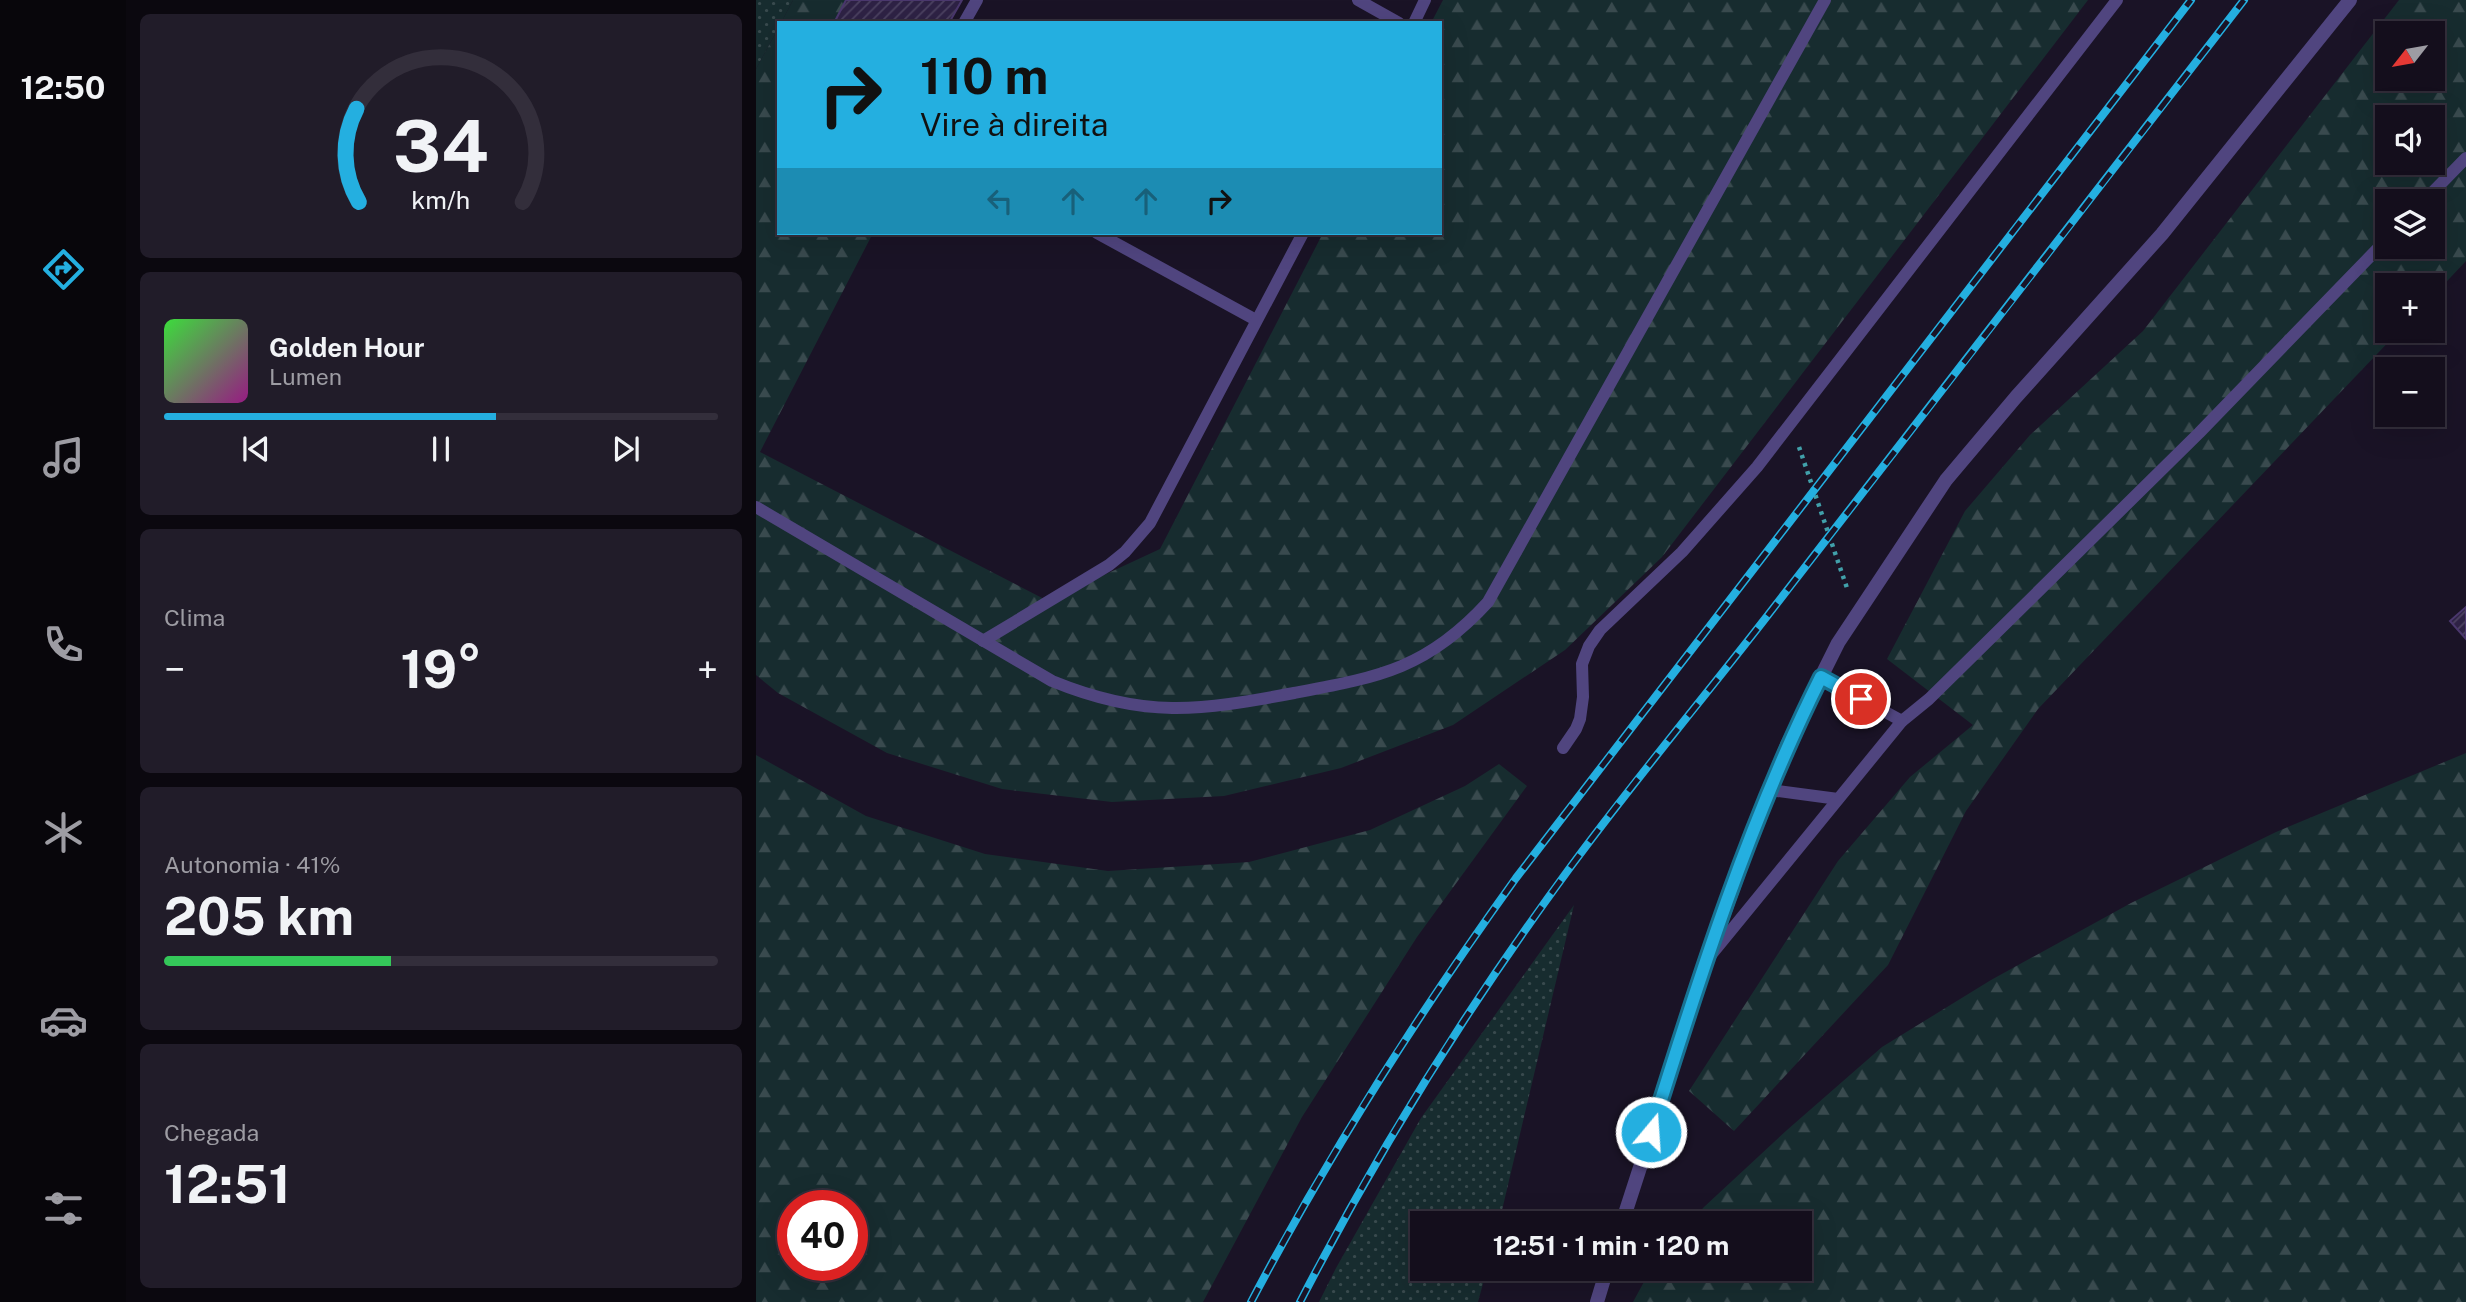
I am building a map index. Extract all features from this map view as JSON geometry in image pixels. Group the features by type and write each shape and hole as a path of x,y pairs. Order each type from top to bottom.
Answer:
{"street":[{"path":"1626,1211 1707,961 1770,790 1787,745 1838,643 1946,480 2016,397 2162,234 2350,0"},
{"path":"1597,1302 1603,1281"}],"lane":[{"path":"965,21 977,0"},
{"path":"1358,0 1395,21"},
{"path":"1414,21 1426,0"},
{"path":"756,507 1052,681 1078,692 1132,706 1187,709 1242,703 1367,679 1412,662 1453,636 1488,602 1825,0"},
{"path":"1563,748 1580,719 1583,697 1582,664 1594,637 1702,531 1792,423 2117,0"},
{"path":"2436,189 2466,158"},
{"path":"1101,235 1256,320"},
{"path":"983,641 1109,565 1150,523 1302,235"},
{"path":"1707,961 1902,721 1929,699 2199,433 2375,251"},
{"path":"1821,677 1902,721"},
{"path":"1770,790 1838,799"}],"path":[{"path":"1792,423 1857,614"}],"green space":[{"path":"756,0 793,0 782,21 777,21 777,31 756,69"},
{"path":"793,0 895,0 885,21 782,21"},
{"path":"1443,0 2088,0 1662,557 1565,650 1453,725 1341,768 1224,796 1112,802 1002,789 887,753 778,693 756,675 756,69 777,31 777,235 872,235 760,452 1048,601 1160,549 1322,235 1442,235 1442,21 1432,21"},
{"path":"2399,0 2466,0 2466,261 2445,283 2445,273 2375,273 2375,343 2388,343 2038,709 1966,811 1888,965 1734,1131 1689,1091 1838,861 1910,777 1973,725 1887,659 1965,511 2030,435 2143,331 2375,31 2375,91 2445,91 2445,21 2383,21"},
{"path":"2466,753 2466,1302 1633,1302 1644,1281 1812,1281 1812,1211 1700,1211 1787,1130 1882,1047 1991,980 2131,903 2276,832"},
{"path":"756,755 866,816 985,854 1108,871 1249,862 1370,830 1465,786 1499,764 1527,786 1417,937 1302,1117 1203,1302 756,1302"},
{"path":"1574,905 1502,1211 1410,1211 1410,1281 1484,1281 1478,1302 1319,1302 1421,1118"}],"building":[{"path":"846,0 962,0 950,21 835,21"},
{"path":"2466,607 2466,639 2450,621"}],"railway":[{"path":"1251,1302 1312,1192 1376,1086 1444,981 1516,878 2191,0"},
{"path":"1300,1302 1361,1190 1426,1080 1495,973 1569,869 2244,0"}],"route":[{"path":"1651,1132 1707,961 1787,745 1821,677 1861,699"}]}
